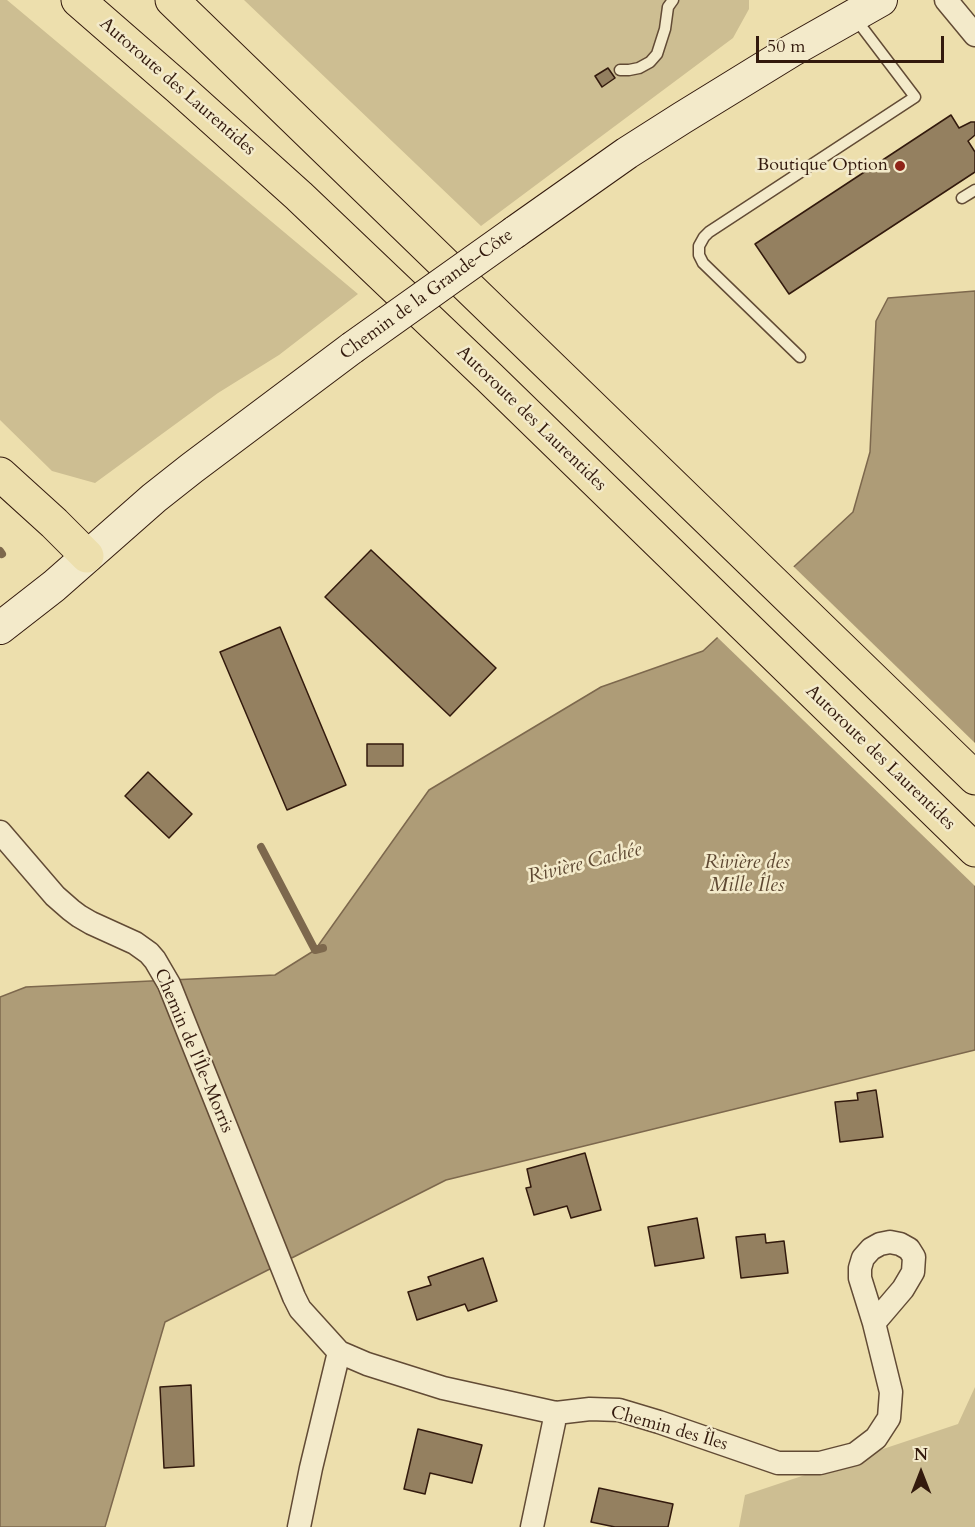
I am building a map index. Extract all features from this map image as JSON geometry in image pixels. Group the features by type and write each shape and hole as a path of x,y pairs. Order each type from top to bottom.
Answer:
{"highway":[{"name":"Autoroute des Laurentides","path":"78,0 179,87 299,196 975,850"},
{"path":"172,0 975,778"},
{"path":"0,474 87,556"}],"main road":[{"name":"Chemin de la Grande-Côte","path":"0,628 54,586 154,498 352,348 653,136 782,56 847,8 881,0"}],"street":[{"path":"946,0 975,35"},
{"name":"Chemin de l'Île-Morris","path":"0,832 59,899 79,916 125,937 144,949 155,960 168,984 294,1297"},
{"name":"Chemin des Îles","path":"294,1297 300,1309 339,1352 367,1364 443,1388 556,1413 590,1409 619,1410 660,1422 778,1464 820,1464 855,1454 876,1438 889,1418 891,1392 874,1323"},
{"path":"299,1527 339,1352"},
{"path":"532,1527 556,1413"}],"lane":[{"path":"620,70 639,68 650,62 657,54 665,29 668,7 673,0"},
{"path":"800,357 703,263 699,255 699,246 709,232 915,98 847,8"},
{"path":"962,198 975,190"}],"shaded area":[{"path":"0,0 7,0 358,294 279,355 218,393 95,483 52,471 0,420"},
{"path":"244,0 749,0 749,9 733,38 481,226"},
{"path":"975,1387 975,1527 739,1527 745,1495 958,1424"}],"water":[{"name":"Rivière des Mille Îles","path":"975,291 975,1050 446,1180 165,1322 105,1527 0,1527 0,997 26,987 275,975 315,950 429,790 601,687 703,651 853,512 870,452 876,321 888,298"}],"pier":[{"path":"792,565 975,743 975,886 716,636"}],"building":[{"path":"608,68 615,78 602,87 595,76"},
{"path":"951,115 959,128 975,122 975,135 968,141 975,152 975,172 789,294 755,244"},
{"path":"371,550 496,668 450,716 325,597"},
{"path":"280,627 346,785 287,810 220,652"},
{"path":"367,744 403,744 403,766 367,766"},
{"path":"148,772 192,814 169,838 125,796"},
{"path":"876,1090 883,1137 840,1142 835,1102 858,1100 857,1093"},
{"path":"585,1153 601,1210 571,1218 567,1206 534,1215 526,1188 531,1187 527,1169"},
{"path":"697,1218 704,1258 655,1266 648,1227"},
{"path":"765,1234 766,1243 784,1241 788,1273 741,1278 736,1237"},
{"path":"483,1258 497,1301 468,1311 465,1304 417,1320 408,1292 431,1285 428,1277"},
{"path":"191,1385 194,1466 164,1468 160,1387"},
{"path":"418,1429 482,1445 472,1483 430,1473 425,1494 404,1489"},
{"path":"599,1488 673,1504 668,1527 615,1527 591,1522"}],"waterway":[{"name":"Rivière Cachée","path":"261,847 315,950 323,948"}],"place":[{"name":"Boutique Option","path":"900,166"}]}
